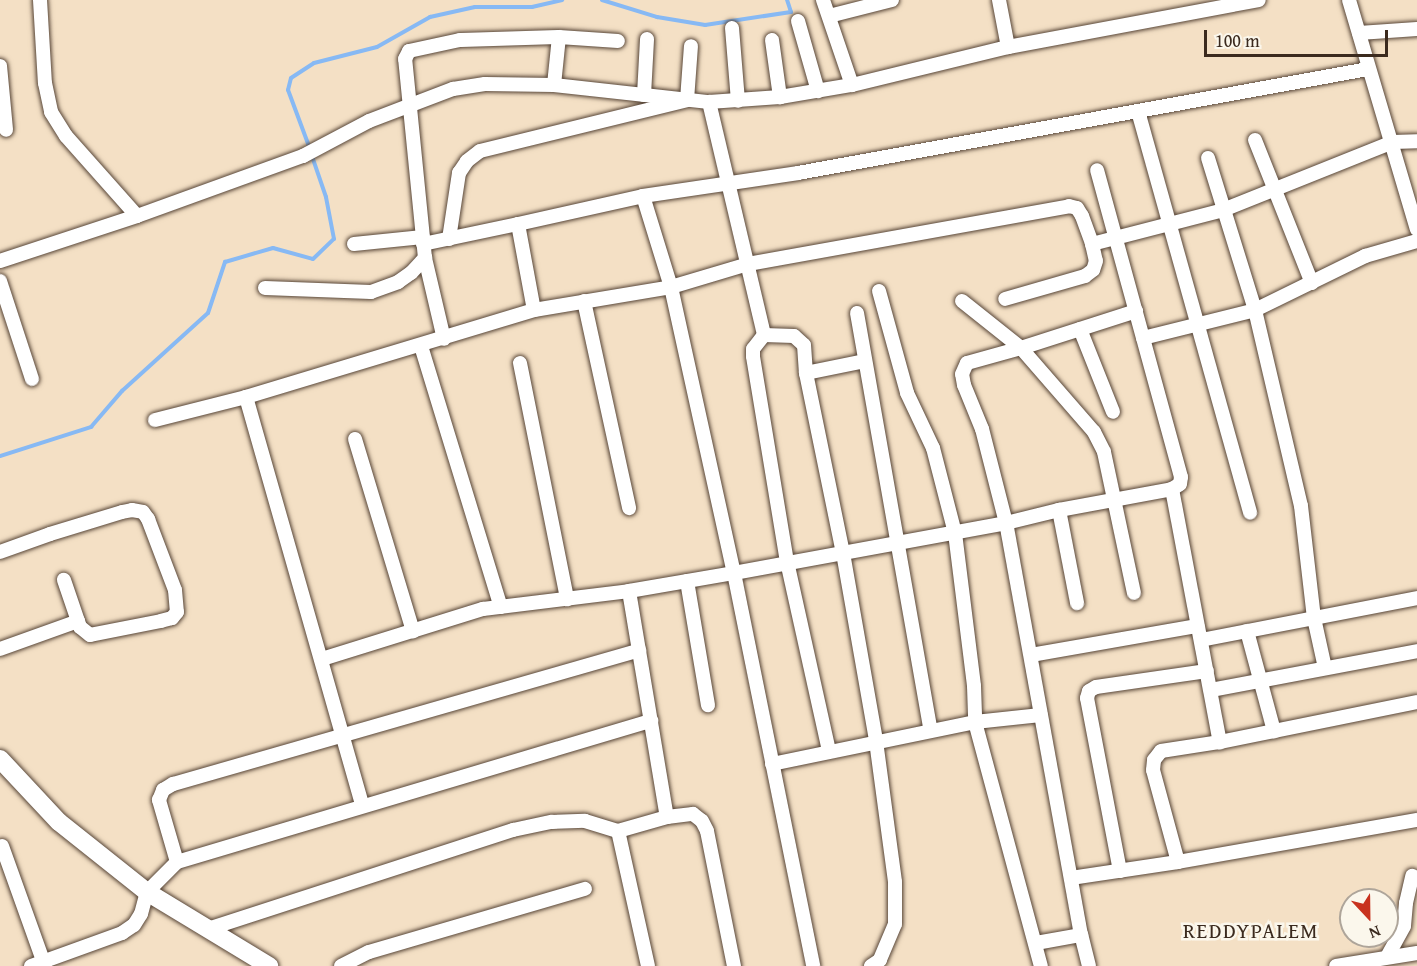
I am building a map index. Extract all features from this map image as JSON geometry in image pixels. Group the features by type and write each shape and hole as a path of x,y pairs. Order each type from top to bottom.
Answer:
{"street":[{"path":"40,0 45,83 51,112 66,136 136,216"},
{"path":"823,0 852,85"},
{"path":"829,16 871,3 892,0"},
{"path":"999,0 1008,47"},
{"path":"0,261 136,216 303,156 369,121 468,85 554,85 709,102 780,97 852,85 1008,47 1259,0"},
{"path":"1349,0 1417,229"},
{"path":"798,21 818,91"},
{"path":"732,28 738,100"},
{"path":"1359,33 1417,29"},
{"path":"554,85 559,37"},
{"path":"444,339 424,246 405,59 409,51 460,39 559,37 618,41"},
{"path":"644,95 647,39"},
{"path":"772,40 780,97"},
{"path":"687,100 691,46"},
{"path":"0,66 6,130"},
{"path":"354,244 424,246 643,196 798,173 1368,69"},
{"path":"450,239 459,173 467,161 480,151 687,100"},
{"path":"709,102 764,335"},
{"path":"1138,111 1250,513"},
{"path":"1255,140 1312,283"},
{"path":"1092,244 1116,240 1223,210 1393,142 1417,141"},
{"path":"1208,158 1255,310 1301,506 1314,618 1325,668"},
{"path":"322,659 483,609 629,591 734,573 1006,523 1059,510 1172,489 1180,484 1181,477 1097,170"},
{"path":"643,196 671,287 734,573 813,966"},
{"path":"156,420 246,397 534,310 671,287 748,264 1069,206 1077,208 1092,244 1096,261 1093,270 1085,276 1005,299"},
{"path":"518,224 534,310"},
{"path":"1143,338 1196,322 1255,310 1365,256 1417,241"},
{"path":"265,288 371,292 398,282 411,273 424,246"},
{"path":"0,281 32,379"},
{"path":"879,291 907,393 933,448 955,533 974,686 975,722 1041,966"},
{"path":"584,301 629,508"},
{"path":"962,301 1021,348 1100,441 1134,593"},
{"path":"1089,966 1081,935 1006,523 982,429 962,375 964,366 972,360 1021,348 1136,311"},
{"path":"857,314 931,731"},
{"path":"1080,329 1113,412"},
{"path":"764,335 794,336 804,345 806,373 843,553 876,741 895,882 895,924 880,960 871,966"},
{"path":"764,335 753,349 753,356 787,562 829,751"},
{"path":"421,346 501,607"},
{"path":"806,373 865,361"},
{"path":"520,363 567,598"},
{"path":"246,397 362,805"},
{"path":"356,439 413,631"},
{"path":"1172,489 1220,742"},
{"path":"0,552 122,512 132,510 143,512 148,519 175,590 177,612 172,618 94,635 85,633 78,621 64,580"},
{"path":"1059,510 1077,603"},
{"path":"687,581 708,705"},
{"path":"629,591 668,817"},
{"path":"1030,655 1200,633 1247,631 1417,597"},
{"path":"0,649 78,621"},
{"path":"1247,631 1274,731"},
{"path":"177,862 159,800 163,790 173,784 639,650"},
{"path":"1211,690 1417,651"},
{"path":"1120,871 1087,698 1089,691 1096,687 1207,672"},
{"path":"1178,862 1153,770 1154,760 1161,751 1220,742 1417,702"},
{"path":"772,764 975,722 1041,715"},
{"path":"2,846 40,964 122,933 134,925 141,914 147,892 177,862 362,805 651,721"},
{"path":"0,759 59,822 147,892 269,966"},
{"path":"208,929 513,830 552,822 585,821 618,831 668,817 693,814 702,821 707,831 734,966"},
{"path":"1071,878 1178,862 1417,820"},
{"path":"618,831 648,966"},
{"path":"1387,957 1404,926 1412,876"},
{"path":"341,966 369,952 585,889"},
{"path":"1036,943 1081,935"},
{"path":"1336,966 1417,953"}],"waterway":[{"path":"310,149 288,90 291,78 314,63 377,47 430,17 475,7 532,7 562,0"},
{"path":"602,0 657,17 705,25 791,12 787,0"},
{"path":"0,456 91,427 122,391 208,313 225,262 273,248 313,259 334,239 326,197 312,156"}],"district":[{"name":"REDDYPALEM","path":"1251,931"}]}
